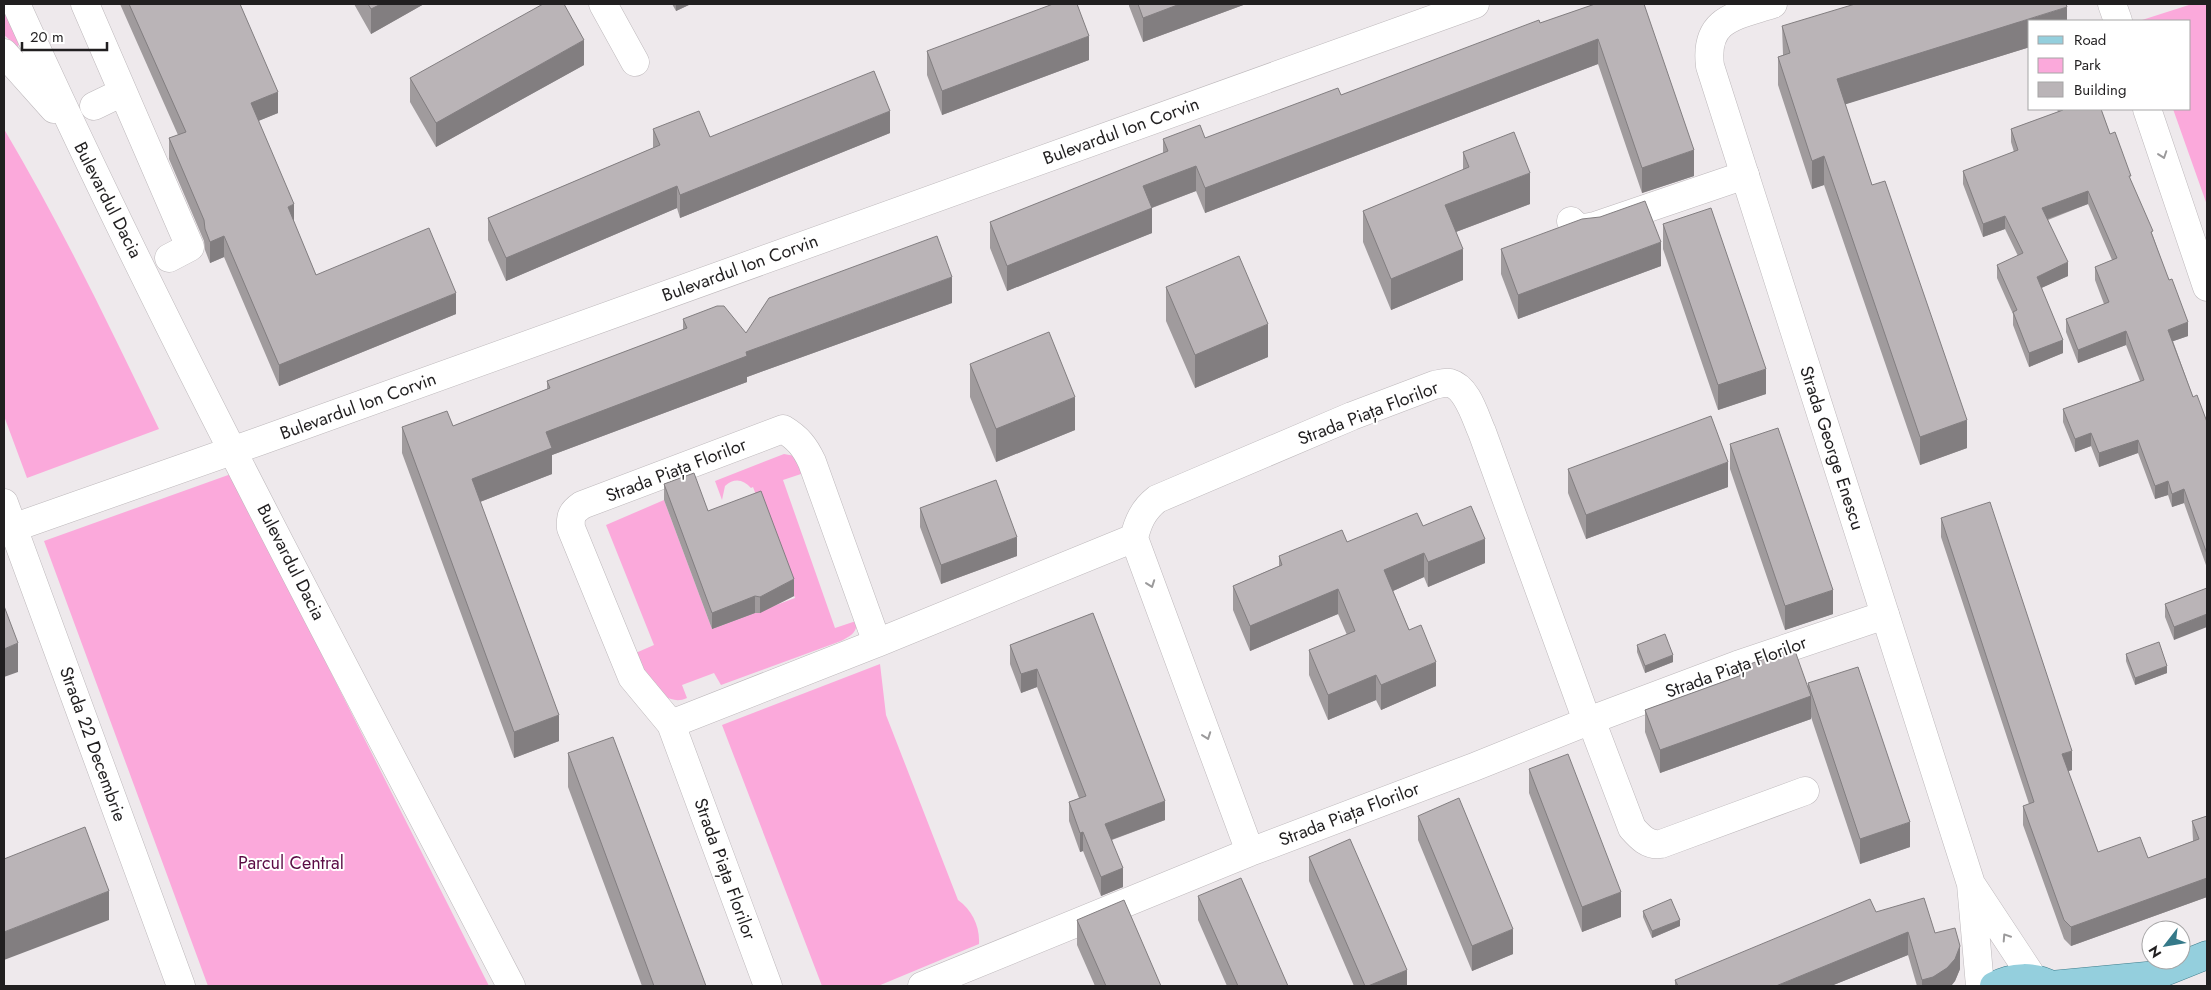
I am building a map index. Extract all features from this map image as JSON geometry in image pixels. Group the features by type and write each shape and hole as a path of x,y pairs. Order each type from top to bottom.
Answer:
{"main road":[{"path":"1994,986 2014,978 2046,983 2151,981 2207,955"}],"street":[{"name":"Bulevardul Dacia","path":"16,4 75,135 233,450 511,986"},
{"path":"85,4 190,247 169,258"},
{"path":"603,4 635,62"},
{"name":"Bulevardul Ion Corvin","path":"8,529 1475,4"},
{"name":"Strada George Enescu","path":"1773,4 1730,18 1712,35 1708,49 1710,66 1971,884 1980,986"},
{"path":"2112,4 2118,20"},
{"name":"Bulevardul Dacia","path":"4,53 41,93 75,135"},
{"path":"94,106 122,92"},
{"path":"2147,110 2207,287"},
{"path":"1571,221 1577,227 1595,226 1745,175"},
{"name":"Strada Piața Florilor","path":"1134,538 1137,523 1147,507 1157,499 1352,416 1434,385 1448,382 1458,386 1466,396 1482,432 1589,720"},
{"name":"Strada Piața Florilor","path":"768,986 671,724 632,677 571,528 570,517 574,510 582,505 783,429 804,445 812,462 876,643"},
{"name":"Strada 22 Decembrie","path":"4,503 8,529 181,986"},
{"path":"671,724 1134,538 1250,852"},
{"name":"Strada Piața Florilor","path":"922,986 1250,852 1474,767 1589,720 1737,665 1885,615"},
{"path":"1589,720 1632,828 1639,837 1648,843 1661,844 1805,791"},
{"name":"Strada George Enescu","path":"1971,884 2046,983"}],"green space":[{"path":"2192,4 2207,4 2207,205 2173,110 2191,110 2191,20 2142,20"},
{"path":"4,10 19,43 18,47 4,35"},
{"path":"4,129 104,315 159,429 27,478 4,416"},
{"path":"784,454 795,456 804,473 783,480 835,628 856,621 855,631 841,641 721,685 714,673 682,685 687,698 681,700 670,699 664,696 631,655 654,645 606,525 664,500 712,629 795,598 753,487 751,488 742,481 732,482 725,486 722,500 715,481"},
{"name":"Parcul Central","path":"231,474 489,986 208,986 44,541"},
{"path":"880,664 886,715 958,900 974,919 978,931 979,944 878,986 822,986 722,725"}],"building":[{"path":"129,4 240,4 278,92 251,103 294,204 288,207 316,275 429,228 456,293 279,365 224,236 210,242 204,220 169,138 186,132"},
{"path":"368,4 381,4 371,9"},
{"path":"543,4 564,4 584,40 436,123 410,78"},
{"path":"1053,4 1077,4 1089,36 942,91 927,51"},
{"path":"1138,4 1180,4 1143,18"},
{"path":"1595,4 1644,4 1694,150 1642,168 1598,39 1205,188 1196,166 1143,186 1152,208 1007,266 990,222 1168,151 1163,139 1200,125 1205,138 1338,88 1341,95 1539,20 1540,23"},
{"path":"1855,4 2066,4 2067,7 1837,79 1872,185 1885,181 1967,420 1920,437 1824,156 1812,161 1778,57 1790,53 1782,26"},
{"path":"874,71 890,111 680,195 677,186 506,258 488,218 660,145 653,129 699,111 710,137"},
{"path":"2063,110 2101,110 2110,134 2115,132 2131,176 2129,176 2153,231 2151,232 2169,280 2172,279 2188,322 2168,330 2193,397 2197,395 2207,422 2207,554 2184,489 2172,494 2168,481 2155,486 2138,440 2099,453 2091,433 2075,439 2063,409 2144,380 2126,331 2078,350 2066,319 2109,302 2095,267 2117,258 2088,191 2042,208 2068,262 2037,277 2063,340 2029,353 2013,312 2017,310 1997,265 2023,253 2005,216 1983,224 1963,171 2018,150 2011,129"},
{"path":"1514,132 1530,173 1445,205 1463,249 1391,279 1363,211 1469,167 1463,152"},
{"path":"1645,201 1661,242 1518,295 1501,249 1582,219 1600,217"},
{"path":"1711,208 1766,369 1718,385 1663,224"},
{"path":"937,236 952,277 746,352 747,356 546,432 552,448 472,479 559,715 514,732 402,427 447,411 453,426 550,388 547,381 687,328 683,319 717,306 724,306 746,333 769,298"},
{"path":"1239,256 1268,324 1195,355 1166,287"},
{"path":"1049,332 1075,397 996,429 970,364"},
{"path":"1711,416 1728,462 1586,515 1568,469"},
{"path":"1778,428 1833,590 1785,606 1730,444"},
{"path":"694,473 708,511 761,491 794,579 760,597 755,596 712,613 664,484"},
{"path":"996,480 1017,537 941,565 920,508"},
{"path":"1990,502 2072,751 2062,754 2098,852 2140,837 2148,858 2199,839 2192,821 2207,816 2207,878 2071,927 2064,920 2023,806 2034,802 1941,518"},
{"path":"1471,506 1485,539 1428,562 1424,553 1384,570 1409,630 1421,625 1436,662 1381,685 1376,675 1328,695 1309,650 1355,631 1338,589 1250,626 1233,586 1282,565 1279,556 1342,530 1347,542 1417,513 1423,526"},
{"path":"2207,588 2207,614 2174,627 2165,604"},
{"path":"4,606 18,643 4,649"},
{"path":"1093,613 1165,801 1105,824 1123,868 1101,877 1083,832 1080,833 1069,802 1086,796 1037,669 1021,674 1010,645"},
{"path":"1665,634 1673,655 1645,666 1637,645"},
{"path":"2159,642 2167,666 2135,678 2126,654"},
{"path":"1794,648 1811,696 1660,750 1645,710 1742,675 1739,668"},
{"path":"1858,667 1910,822 1860,839 1808,683"},
{"path":"613,737 706,986 654,986 568,753"},
{"path":"1568,754 1621,892 1582,907 1529,769"},
{"path":"1459,798 1513,929 1472,946 1418,816"},
{"path":"85,827 109,891 4,932 4,859"},
{"path":"1350,839 1407,970 1368,986 1365,986 1309,857"},
{"path":"1241,878 1288,986 1238,986 1198,896"},
{"path":"1924,898 1935,933 1955,928 1960,946 1955,959 1947,968 1933,977 1922,980 1908,932 1776,986 1678,986 1675,980 1870,899 1876,912"},
{"path":"1671,899 1680,920 1652,931 1643,911"},
{"path":"1124,900 1161,986 1106,986 1077,920"}]}
